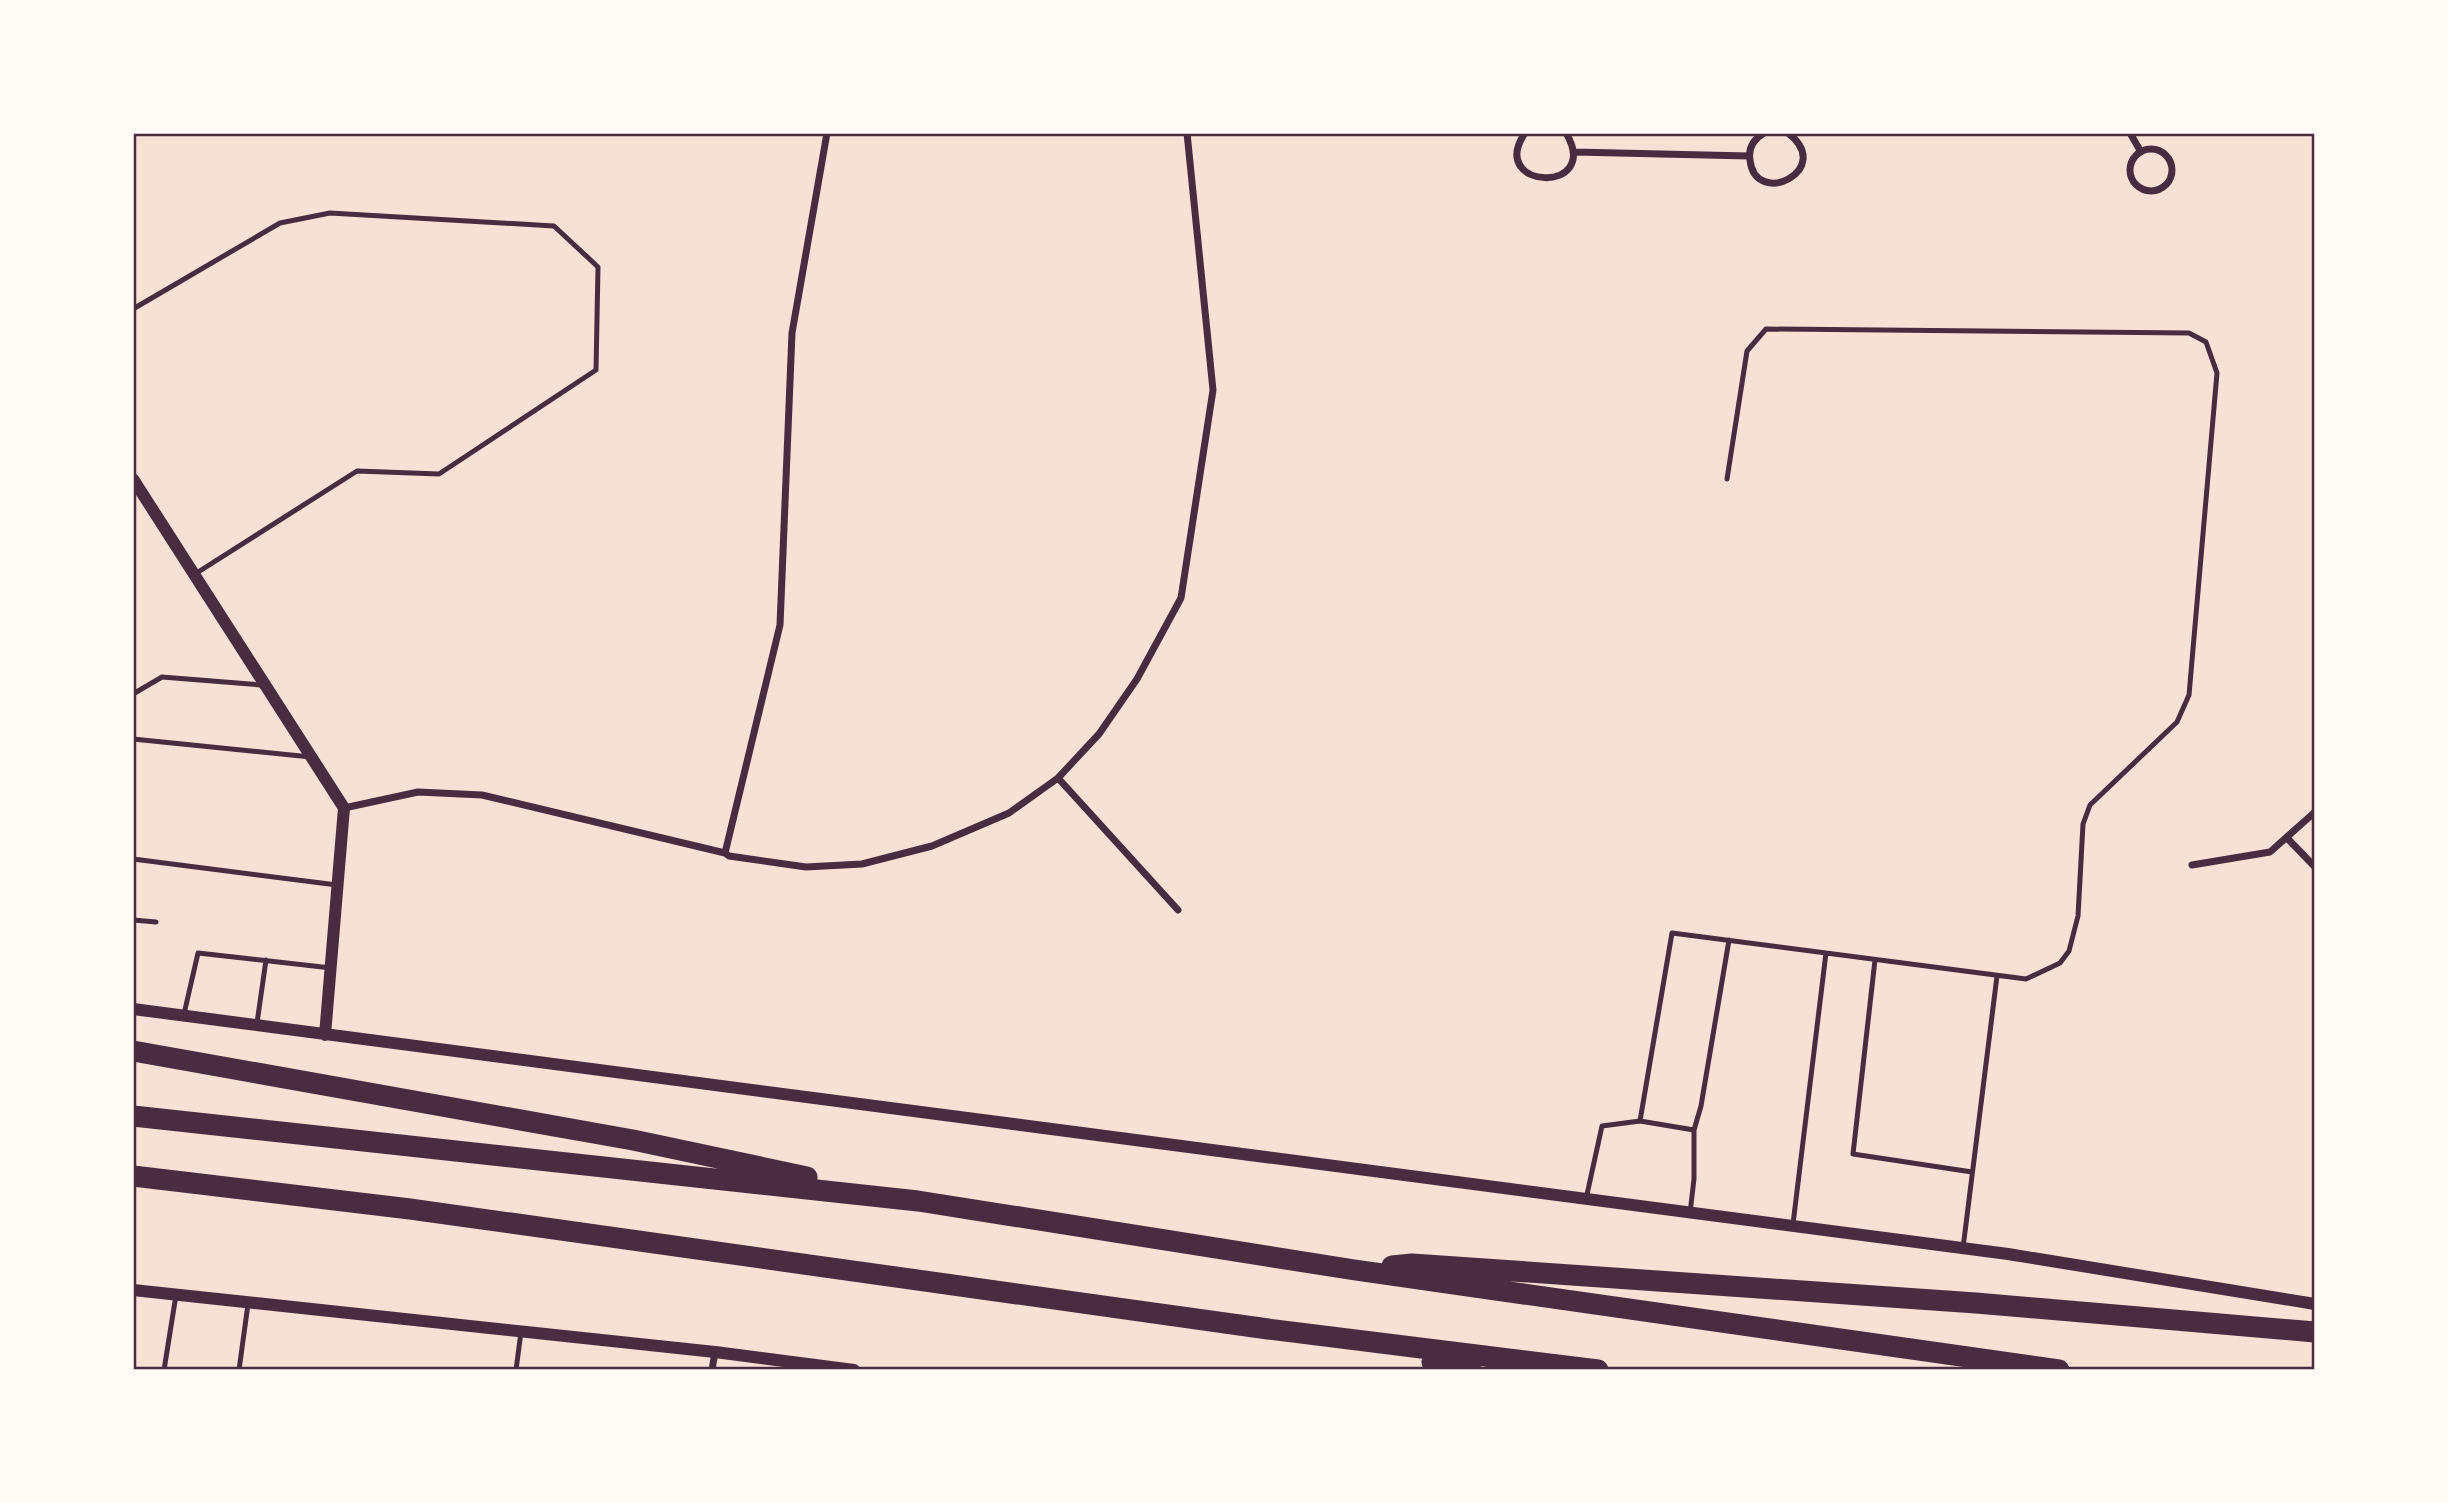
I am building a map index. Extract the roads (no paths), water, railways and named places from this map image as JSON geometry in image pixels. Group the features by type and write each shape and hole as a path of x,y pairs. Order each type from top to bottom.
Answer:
{"highway":[{"path":"133,1051 633,1140 918,1201"},
{"path":"133,1116 918,1201 1355,1270 2059,1370"},
{"path":"133,1175 410,1209 1268,1329 1598,1370"},
{"path":"1355,1270 1412,1264 1976,1303 2315,1332"},
{"path":"1268,1329 1471,1370"}],"street":[{"path":"725,853 780,625 792,334 827,133"},
{"path":"344,808 418,792 482,795 729,856 806,867 862,864 932,846 1009,813 1058,778 1099,734 1137,679 1181,598 1213,390 1187,133"},
{"path":"1525,133 1517,151 1520,162 1525,171 1545,180 1556,178 1565,172 1571,163 1574,152 1566,133"},
{"path":"1764,133 1752,145 1749,156 1751,166 1756,175 1775,184 1794,177 1801,169 1801,148 1796,139 1788,133"},
{"path":"2130,133 2141,152"},
{"path":"2157,150 2169,159 2172,175 2162,188 2147,190 2133,180 2131,165 2141,152 2157,150"},
{"path":"1574,152 1749,156"},
{"path":"133,479 344,808 325,1035"},
{"path":"1058,778 1178,910"},
{"path":"2192,865 2270,852 2315,812"},
{"path":"2287,838 2315,867"},
{"path":"133,1009 1963,1248 2315,1304"},
{"path":"133,1290 715,1352 854,1370"},
{"path":"712,1370 715,1352"}],"lane":[{"path":"133,309 280,223 330,214 554,226 598,267 596,370 439,474 357,471 195,574"},
{"path":"1640,1121 1672,933 2026,979 2060,963 2069,951 2078,916 2083,824 2090,805 2176,722 2189,695 2217,373 2206,342 2189,334 1766,329 1747,351 1727,479"},
{"path":"133,694 163,677 266,685"},
{"path":"133,739 312,757"},
{"path":"133,859 337,885"},
{"path":"133,920 156,922"},
{"path":"1690,1213 1694,1179 1694,1130 1701,1106 1729,940"},
{"path":"184,1016 198,953 331,968"},
{"path":"1793,1226 1826,953"},
{"path":"257,1026 266,960"},
{"path":"1875,960 1853,1154 1972,1172"},
{"path":"1963,1248 1997,976"},
{"path":"1586,1199 1602,1126 1640,1121 1694,1130"},
{"path":"164,1370 176,1295"},
{"path":"239,1370 248,1302"},
{"path":"516,1370 521,1332"}]}
